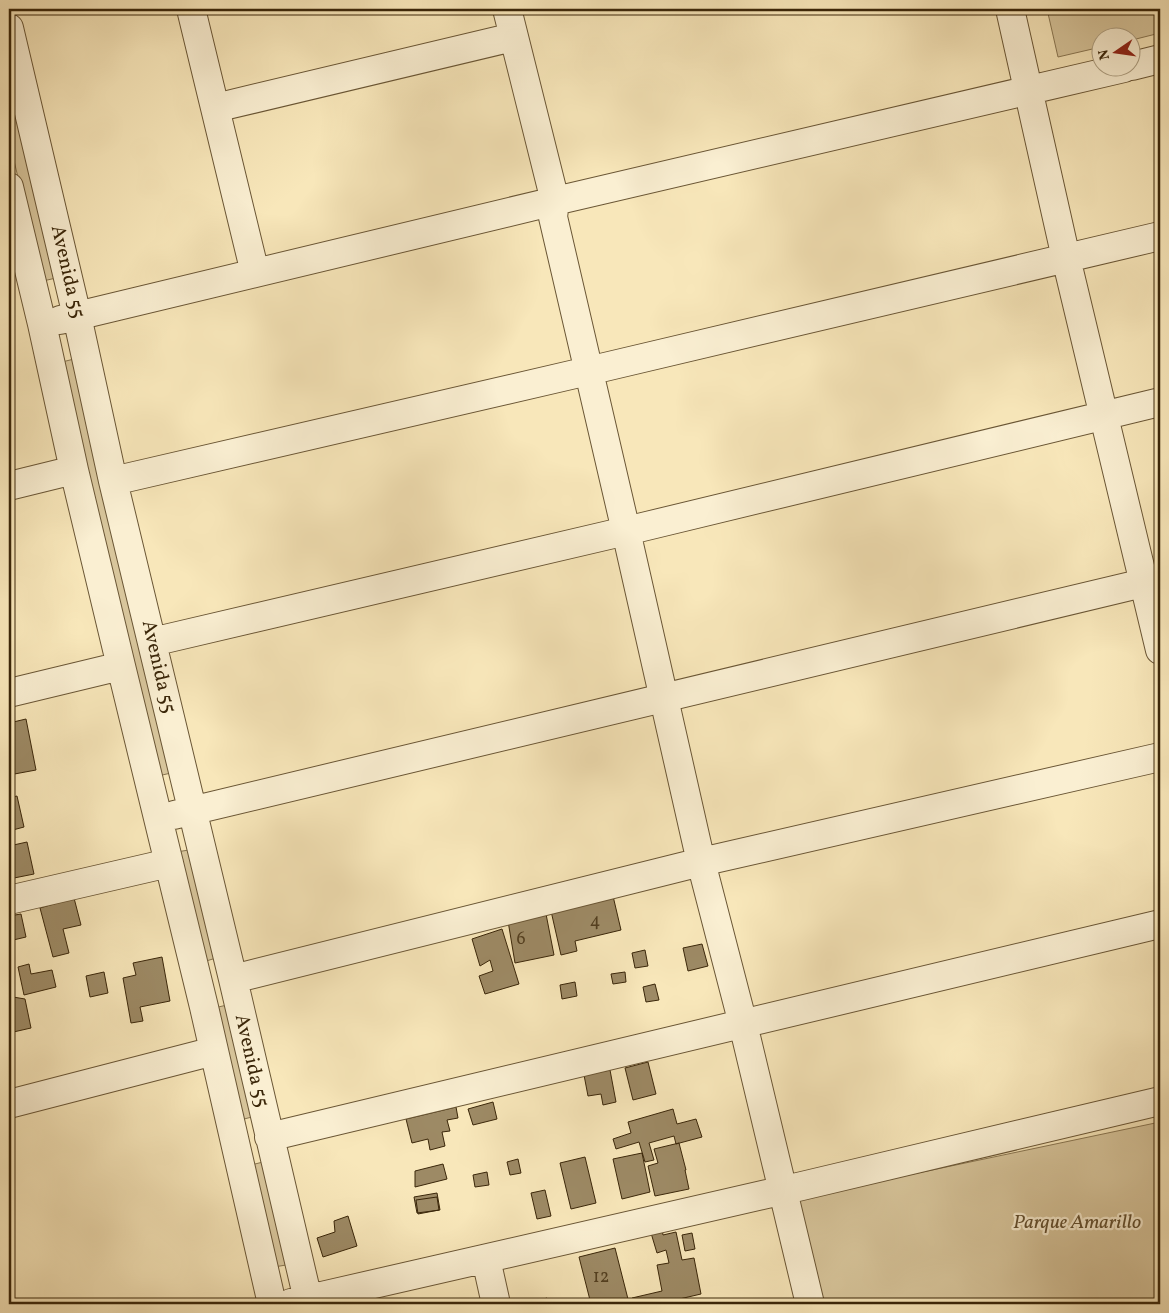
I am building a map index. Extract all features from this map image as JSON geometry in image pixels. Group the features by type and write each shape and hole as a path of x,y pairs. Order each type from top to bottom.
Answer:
{"street":[{"path":"191,9 255,273"},
{"path":"507,9 555,201 553,218 702,862 810,1304"},
{"path":"1010,9 1104,416 1152,582 1160,650"},
{"name":"Avenida 55","path":"9,28 77,316 113,481 270,1137 301,1303"},
{"path":"215,108 514,37"},
{"path":"1142,64 1160,59"},
{"path":"42,324 1092,75"},
{"name":"Avenida 55","path":"9,187 20,280 42,324 74,470 214,1051 272,1304"},
{"path":"113,481 1160,236"},
{"path":"152,642 626,531 1160,402"},
{"path":"9,486 74,470"},
{"path":"158,819 1152,582"},
{"path":"9,692 121,666"},
{"path":"233,979 702,862 1160,757"},
{"path":"9,900 169,864"},
{"path":"270,1137 1160,924"},
{"path":"9,1104 214,1051"},
{"path":"301,1303 1160,1101"},
{"path":"486,1259 496,1304"}],"green space":[{"path":"1047,9 1160,9 1160,33 1142,38 1142,28 1092,28 1092,49 1058,57"},
{"path":"9,83 56,278 43,281 9,140"},
{"path":"74,359 171,773 158,776 62,362"},
{"path":"189,850 216,958 203,962 176,852"},
{"path":"227,1005 252,1117 240,1120 214,1008"},
{"name":"Parque Amarillo","path":"1160,1122 1160,1304 823,1304 799,1198"},
{"path":"263,1162 286,1265 274,1267 251,1165"}],"building":[{"path":"26,719 36,770 9,775 9,723"},
{"path":"17,796 24,827 9,831 9,798"},
{"path":"27,842 34,874 9,879 9,846"},
{"path":"613,896 621,930 575,941 577,951 561,955 551,911"},
{"path":"74,898 81,925 63,929 69,953 53,957 40,908"},
{"path":"21,914 26,937 9,941 9,916"},
{"path":"546,914 554,955 515,963 508,921"},
{"path":"502,929 519,984 485,994 479,976 493,971 490,960 480,966 472,939"},
{"path":"702,944 708,966 688,971 683,948"},
{"path":"645,950 648,966 635,968 632,953"},
{"path":"162,957 170,1001 140,1007 143,1021 131,1023 123,978 136,975 133,963"},
{"path":"29,964 31,974 52,970 56,987 24,995 18,967"},
{"path":"104,972 108,993 90,997 86,976"},
{"path":"625,972 626,982 613,984 611,974"},
{"path":"575,982 577,996 562,999 560,985"},
{"path":"655,984 659,1000 646,1002 643,987"},
{"path":"11,985 13,997 25,999 31,1028 9,1033 9,986"},
{"path":"648,1062 656,1094 633,1100 625,1068"},
{"path":"610,1070 616,1102 603,1105 601,1094 588,1096 584,1075"},
{"path":"493,1102 497,1119 473,1125 468,1109"},
{"path":"456,1107 458,1118 447,1120 450,1131 442,1132 445,1146 430,1150 428,1139 412,1143 406,1119"},
{"path":"673,1109 677,1124 696,1119 702,1137 676,1144 674,1136 649,1143 654,1160 645,1162 639,1142 616,1149 613,1139 631,1133 628,1122"},
{"path":"679,1143 689,1189 655,1196 648,1166 658,1163 654,1149"},
{"path":"642,1153 650,1192 622,1199 613,1159"},
{"path":"585,1157 596,1203 571,1209 560,1163"},
{"path":"518,1159 521,1173 510,1175 507,1162"},
{"path":"443,1164 447,1179 415,1187 415,1171"},
{"path":"487,1172 489,1185 475,1187 473,1175"},
{"path":"545,1190 551,1216 537,1219 531,1193"},
{"path":"437,1193 440,1210 417,1213 414,1197"},
{"path":"437,1197 439,1210 418,1214 416,1200"},
{"path":"348,1216 357,1246 323,1257 317,1238 335,1232 334,1221"},
{"path":"662,1229 663,1235 676,1232 682,1260 694,1258 701,1294 658,1304 634,1304 632,1298 662,1291 657,1265 669,1263 666,1250 657,1253 651,1233"},
{"path":"692,1233 695,1249 685,1251 682,1235"},
{"path":"615,1248 629,1303 591,1304 579,1257"},
{"path":"547,1298 548,1304 526,1304"}]}
